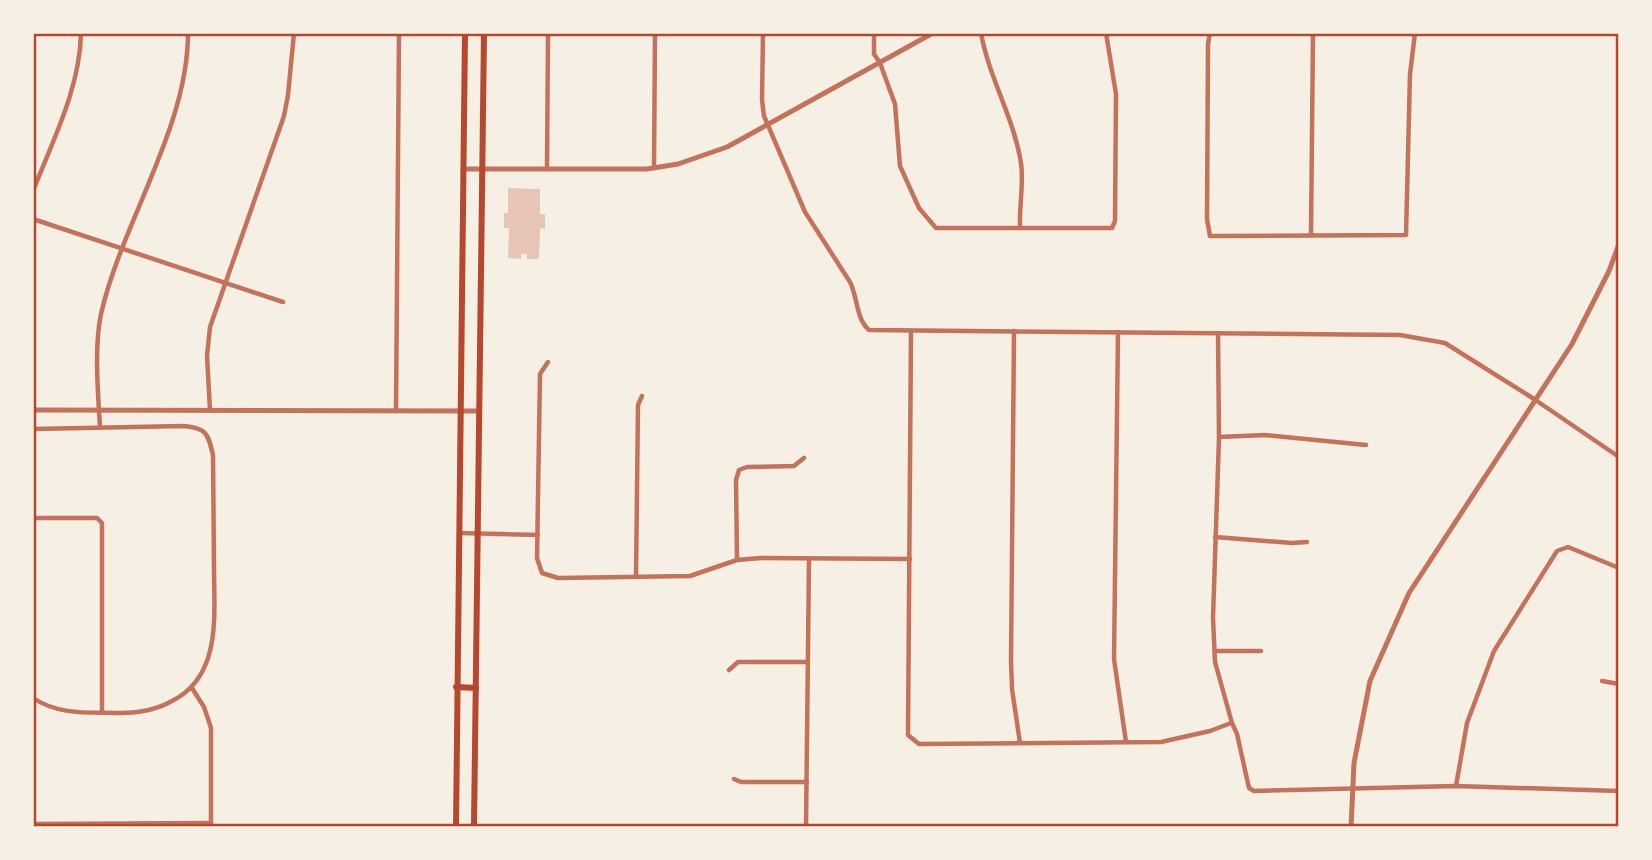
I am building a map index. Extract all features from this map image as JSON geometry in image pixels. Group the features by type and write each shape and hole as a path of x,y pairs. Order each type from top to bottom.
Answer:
{"main road":[{"path":"456,827 465,33"},
{"path":"474,827 484,33"},
{"path":"456,687 476,688"}],"street":[{"path":"33,191 69,97 78,61 81,33"},
{"path":"100,427 99,329 104,304 178,104 186,64 188,33"},
{"path":"210,410 210,327 284,116 293,33"},
{"path":"396,411 399,33"},
{"path":"547,169 548,33"},
{"path":"654,168 655,33"},
{"path":"763,33 762,100 768,125 805,212 856,294 860,320 869,330 1400,335 1420,338 1445,343 1619,457"},
{"path":"874,33 874,54 895,104 900,166 919,208 936,228 1112,228 1115,221 1116,94 1106,33"},
{"path":"463,169 654,168 704,157 768,125 933,33"},
{"path":"981,33 1021,161 1020,228"},
{"path":"1210,33 1207,219 1210,236 1406,235 1410,74 1415,33"},
{"path":"1311,234 1313,33"},
{"path":"33,219 283,302"},
{"path":"1351,827 1354,763 1370,681 1409,593 1572,344 1604,282 1619,244"},
{"path":"911,331 910,738 919,744 1161,742 1210,731 1231,723"},
{"path":"1014,331 1011,661 1012,690 1020,743"},
{"path":"1118,332 1114,659 1126,742"},
{"path":"1218,333 1219,438 1213,618 1215,662 1231,723 1237,734 1249,788 1254,792 1456,786 1619,791"},
{"path":"548,362 540,374 538,565 542,573 558,578 690,576 737,560 910,559"},
{"path":"636,577 638,405 642,396"},
{"path":"33,410 479,411"},
{"path":"33,429 197,427 209,438 213,455 213,637 207,664 192,688 170,702 146,711 63,711 43,705 33,698"},
{"path":"1219,438 1265,435 1366,445"},
{"path":"737,560 738,470 747,467 794,466 804,457"},
{"path":"33,518 97,518 102,523 102,712"},
{"path":"459,533 538,535"},
{"path":"1215,537 1307,542"},
{"path":"1456,786 1467,723 1494,651 1557,551 1568,547 1619,568"},
{"path":"806,827 809,559"},
{"path":"1215,651 1261,651"},
{"path":"729,670 738,662 807,662"},
{"path":"1602,681 1619,684"},
{"path":"33,824 211,825 211,728 204,707 192,688"},
{"path":"734,779 741,782 807,782"}],"building":[{"path":"508,188 540,189 540,214 545,214 545,229 540,228 539,259 527,259 527,254 521,254 521,259 508,258 509,228 504,228 504,213 508,213"}]}
